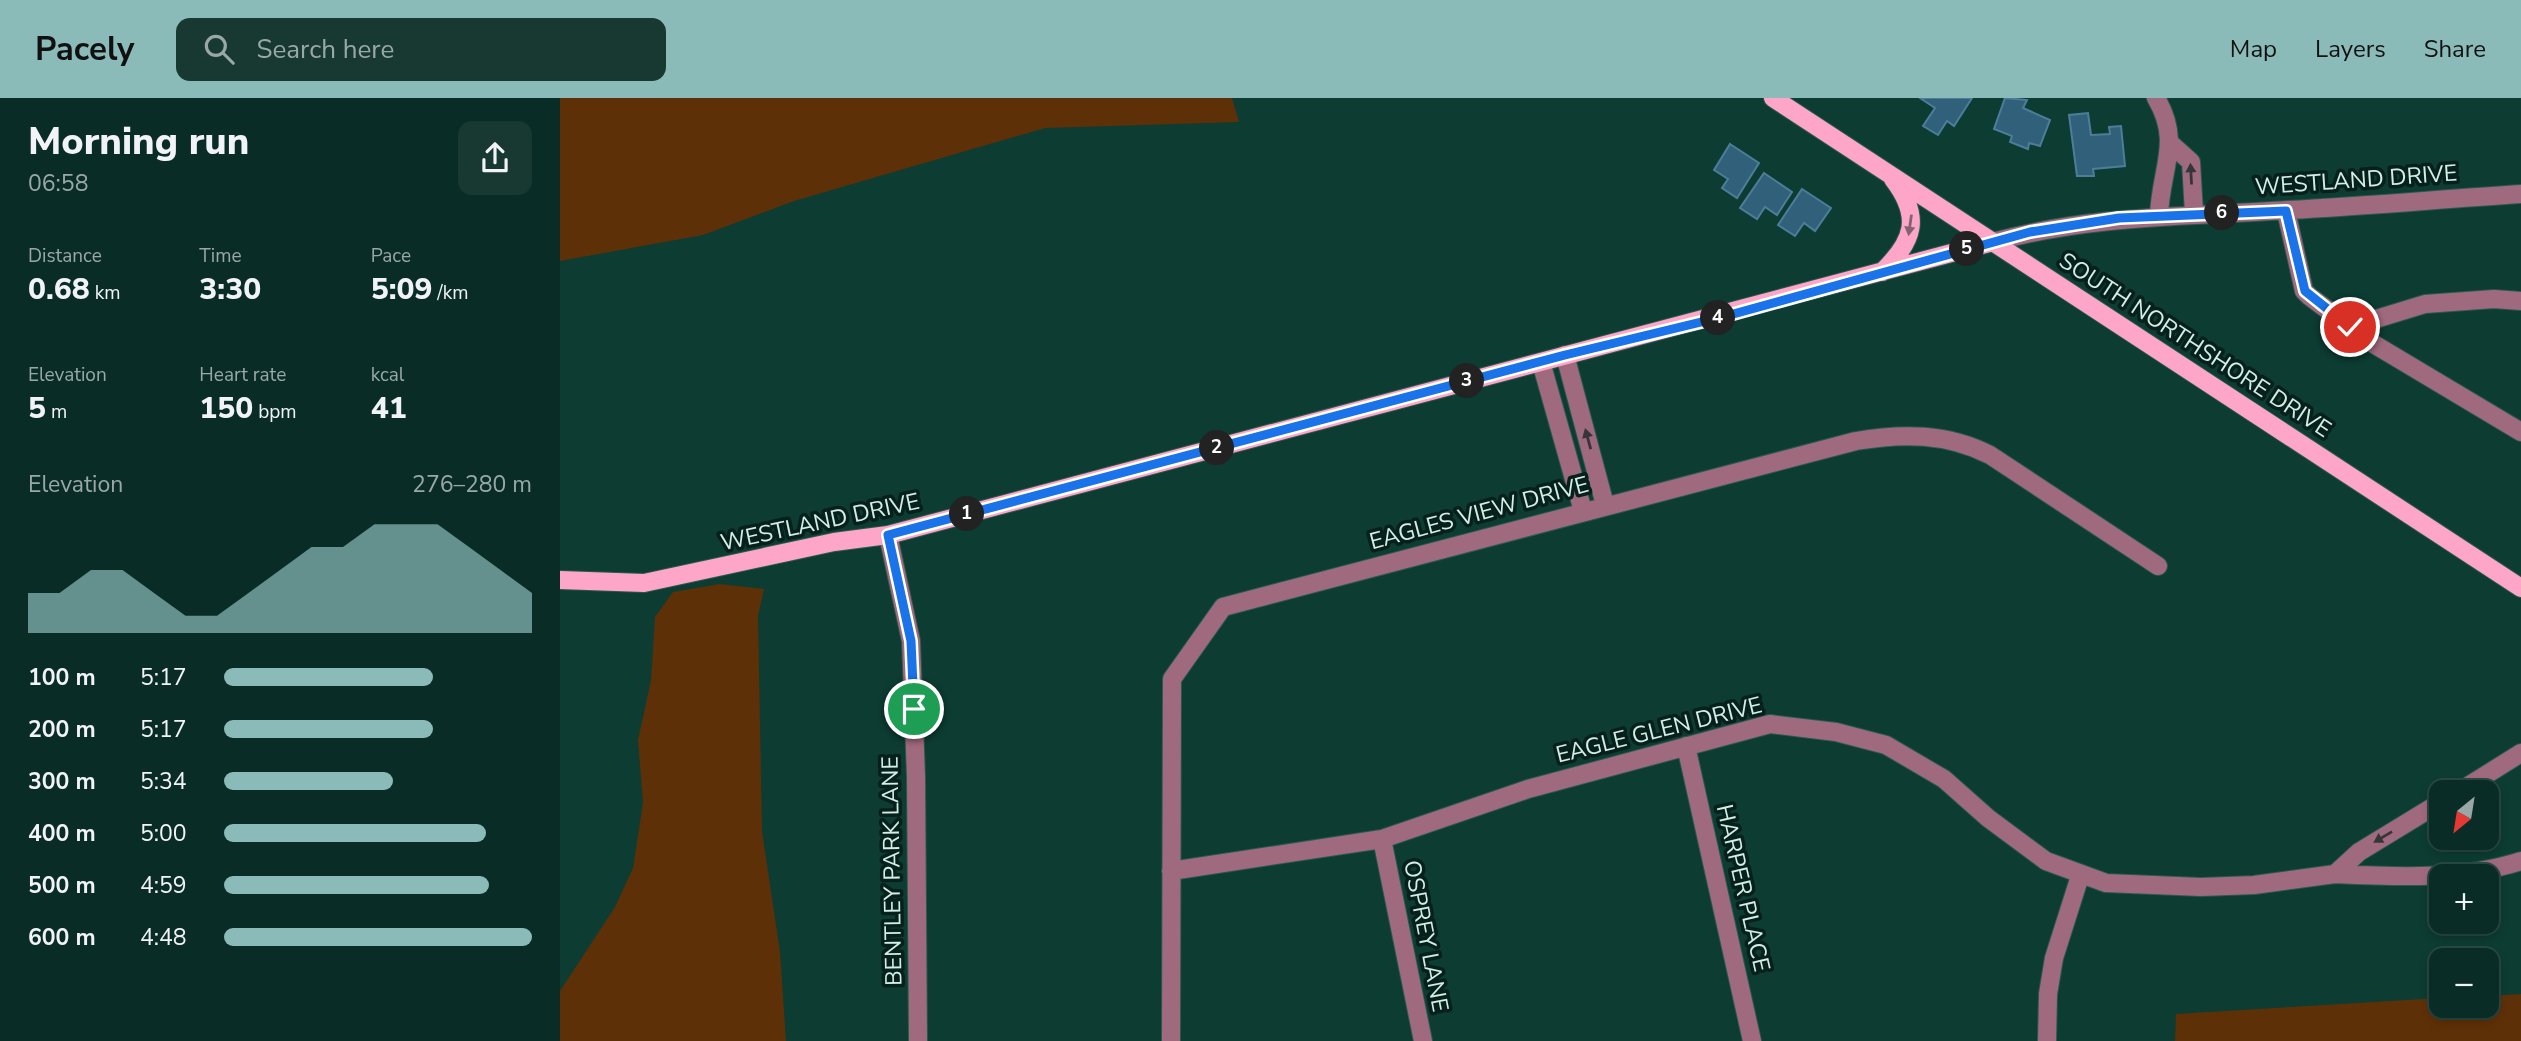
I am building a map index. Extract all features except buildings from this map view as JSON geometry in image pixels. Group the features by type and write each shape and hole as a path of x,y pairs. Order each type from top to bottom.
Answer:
{"main road":[{"name":"SOUTH NORTHSHORE DRIVE","path":"1773,98 2521,588"},
{"path":"1881,273 1903,250 1912,221 1907,202 1889,173"},
{"name":"WESTLAND DRIVE","path":"560,580 644,583 834,542 888,535 1993,242"}],"street":[{"path":"2156,98 2169,119 2171,144 2165,159 2159,215"},
{"path":"2171,144 2190,162 2193,214"},
{"name":"WESTLAND DRIVE","path":"1993,242 2030,232 2119,218 2286,211 2521,194"},
{"path":"2286,211 2305,291 2350,327 2447,391 2521,432"},
{"path":"2350,327 2425,304 2494,299 2521,301"},
{"path":"1565,355 1605,505"},
{"path":"1541,362 1583,511"},
{"name":"EAGLES VIEW DRIVE","path":"1171,1041 1172,678 1223,607 1856,441 1908,434 1961,443 1990,455 2158,566"},
{"name":"BENTLEY PARK LANE","path":"888,535 911,641 916,777 918,1041"},
{"name":"EAGLE GLEN DRIVE","path":"1171,871 1382,839 1528,789 1770,724 1836,732 1886,745 1944,779 2029,849 2080,876 2106,883 2202,887 2253,885 2335,874 2418,876 2486,871 2521,860"},
{"name":"HARPER PLACE","path":"1686,746 1752,1041"},
{"path":"2478,780 2521,753"},
{"path":"2335,874 2359,852 2429,809"},
{"name":"OSPREY LANE","path":"1382,839 1423,1041"},
{"path":"2047,1041 2048,994 2054,958 2080,876"}],"shaded area":[{"path":"560,98 1232,98 1239,122 1045,128 794,201 703,235 560,261"},
{"path":"720,584 764,589 758,616 762,831 780,952 786,1041 560,1041 560,991 615,907 633,868 643,803 638,740 651,680 655,617 673,592"},
{"path":"2521,994 2521,1041 2175,1041 2176,1014 2429,999 2429,1018 2499,1018 2499,995"}],"route":[{"path":"914,709 911,641 888,535 1565,355 1726,316 2030,232 2119,218 2286,211 2305,291 2350,327"}]}
